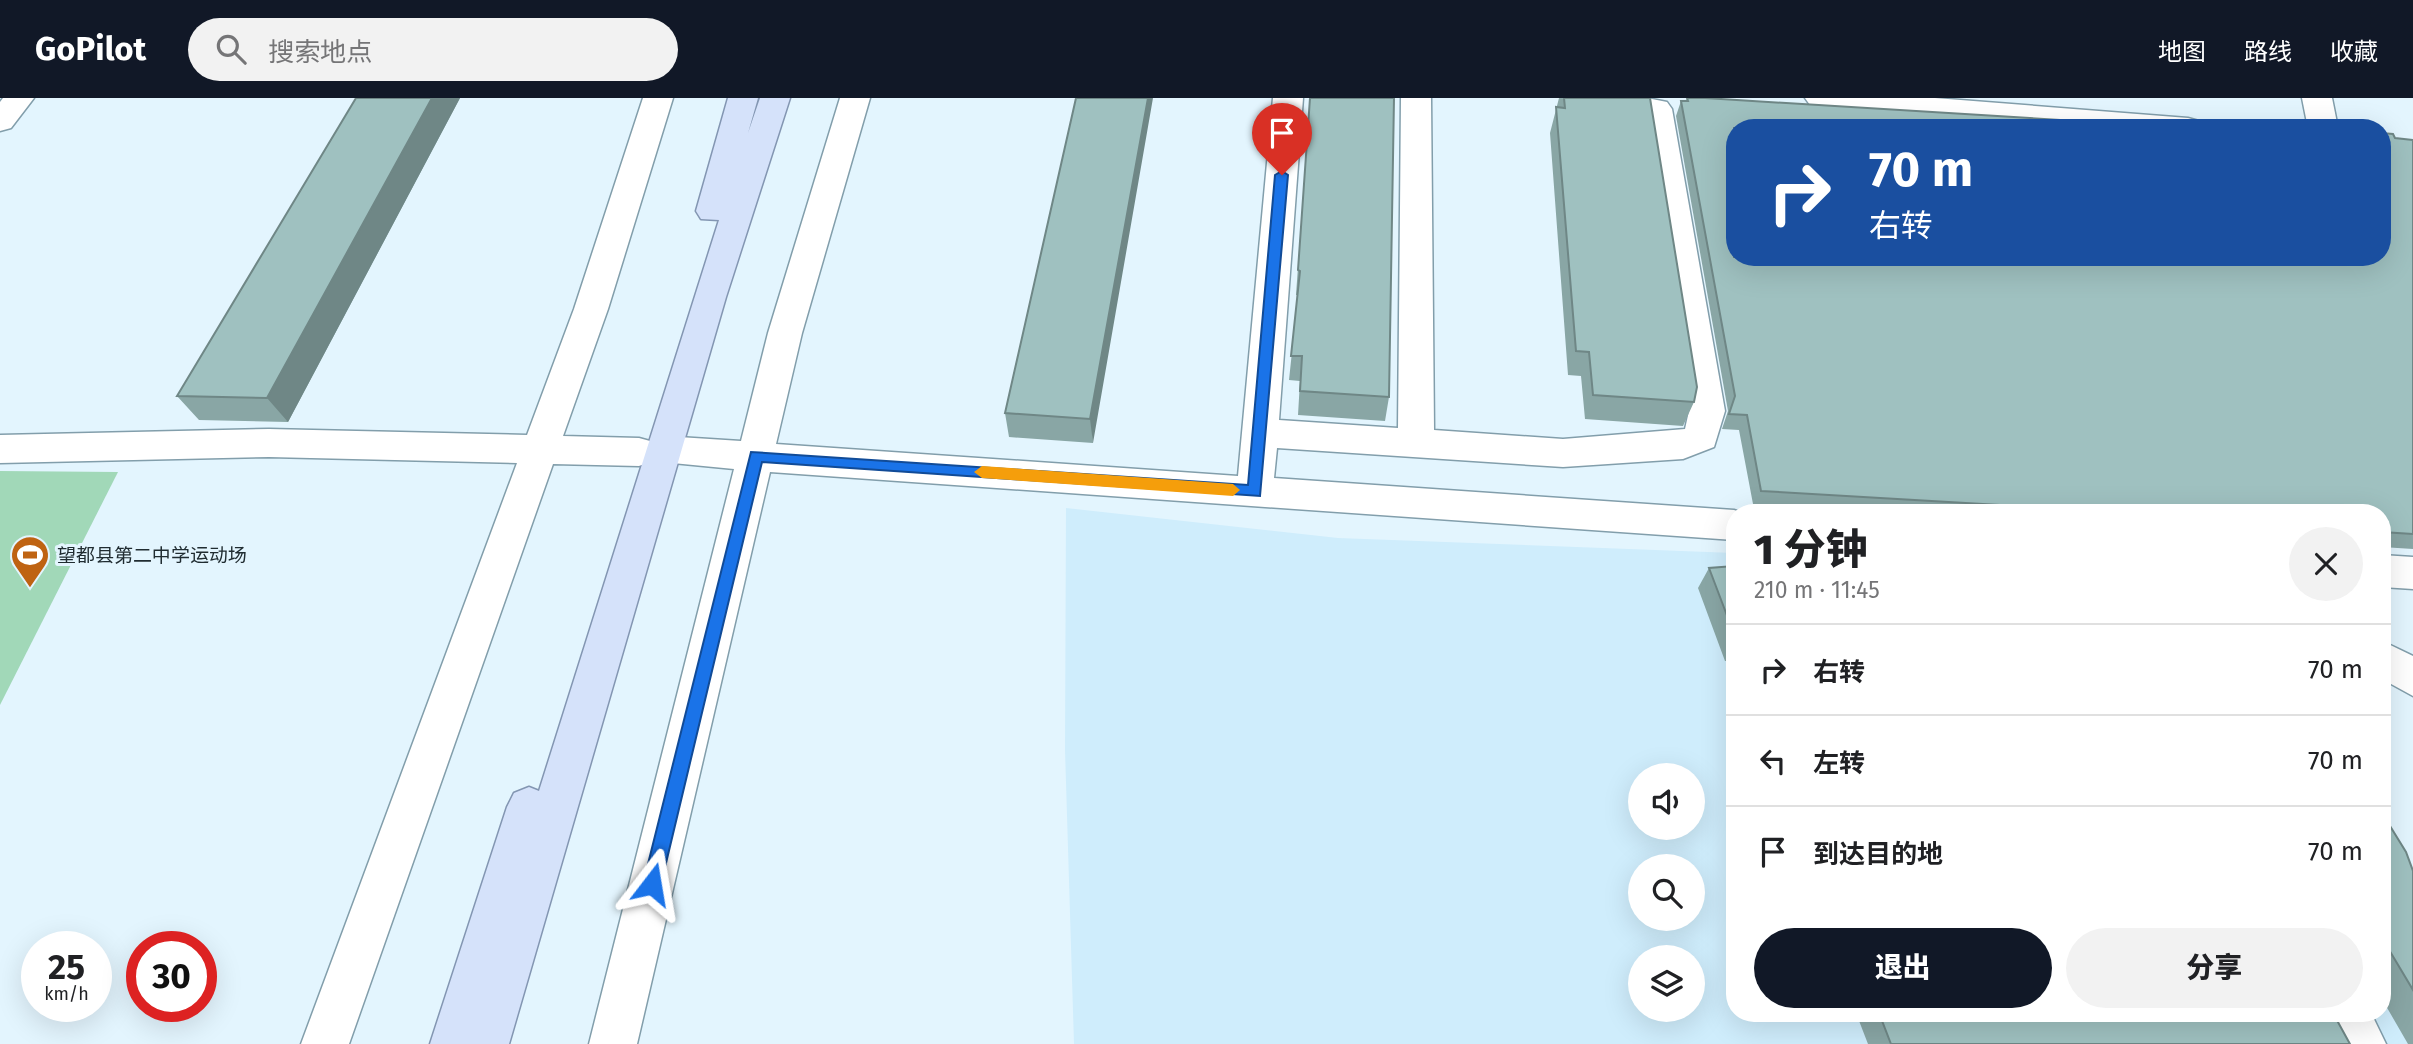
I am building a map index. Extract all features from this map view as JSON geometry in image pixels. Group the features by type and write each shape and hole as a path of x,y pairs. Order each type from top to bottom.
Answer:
{"main road":[{"path":"485,1044 651,451 688,297 743,98"},
{"path":"454,1044 651,451 775,98"}],"street":[{"path":"0,121 19,98"},
{"path":"325,1044 591,309 658,98"},
{"path":"614,1044 785,333 855,98"},
{"path":"1255,491 1288,98"},
{"path":"1416,98 1416,444"},
{"path":"1260,433 1563,453 1683,446 1701,437 1707,411 1657,109 1587,98"},
{"path":"1820,98 2078,119"},
{"path":"2318,98 2322,119"},
{"path":"0,449 269,443 651,451 756,456 1726,524"},
{"path":"2391,571 2413,573"},
{"path":"2391,664 2413,678"},
{"path":"2349,1022 2362,1044"}],"shaded area":[{"path":"1066,508 1338,538 1726,553 1726,1022 2391,1022 2391,921 2413,1044 1074,1044 1065,750"}],"green space":[{"name":"望都县第二中学运动场","path":"0,471 118,472 0,705"}],"building":[{"path":"356,98 432,98 267,398 177,396"},
{"path":"1076,98 1148,98 1090,419 1005,413"},
{"path":"1310,98 1394,98 1389,397 1300,391 1302,356 1291,356 1300,271"},
{"path":"1564,98 1650,98 1697,387 1694,402 1593,395 1589,352 1576,351 1556,107 1565,108"},
{"path":"1687,98 1705,98 2044,119 1726,119 1726,266 2391,266 2391,134 2395,138 2413,140 2413,534 2391,533 2391,504 1981,504 1761,491 1747,415 1729,414 1735,396 1681,101 1688,101"},
{"path":"1726,567 1726,613 1709,568"},
{"path":"2391,828 2406,852 2413,871 2413,990 2391,953"},
{"path":"1882,1022 2338,1022 2350,1044 1891,1044"}],"slow traffic":[{"path":"982,472 1233,490"}],"place":[{"name":"望都县第二中学运动场","path":"30,589"}],"route":[{"path":"652,884 756,456 1255,491 1282,175"}]}
